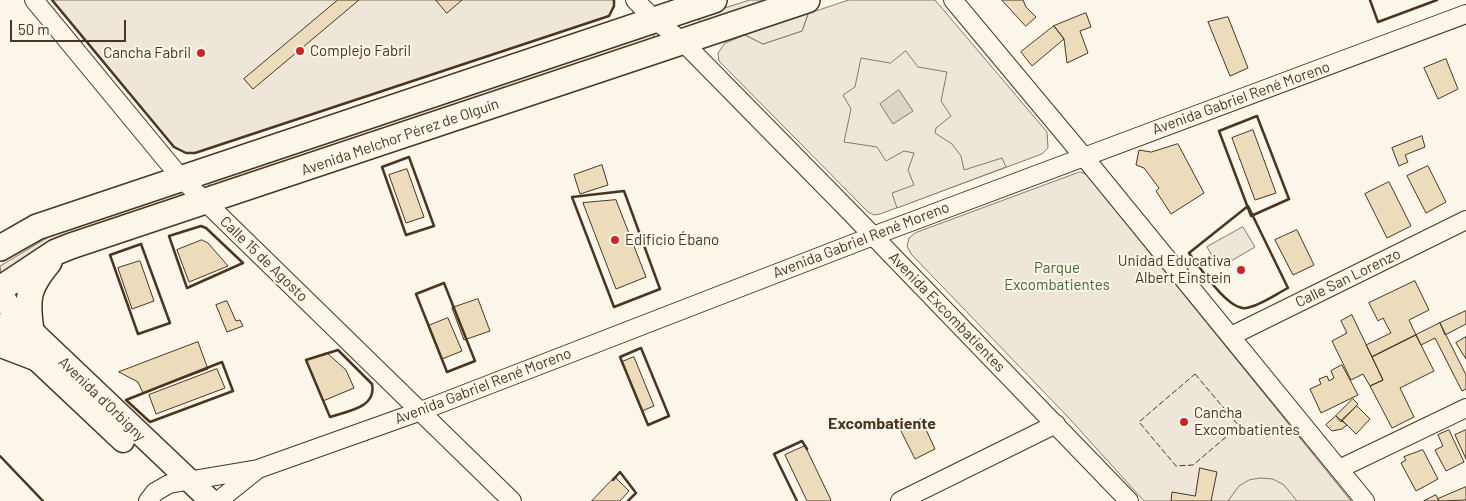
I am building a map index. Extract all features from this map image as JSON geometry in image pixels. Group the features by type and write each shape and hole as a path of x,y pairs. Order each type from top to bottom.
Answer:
{"highway":[{"name":"Avenida Melchor Pérez de Olguín","path":"0,248 37,227 714,0"},
{"name":"Avenida Melchor Pérez de Olguín","path":"0,290 56,252 807,0"},
{"path":"0,229 37,227"},
{"path":"31,330 28,312 29,293 40,273 56,252"},
{"path":"0,344 34,357"}],"main road":[{"name":"Avenida d'Orbigny","path":"0,290 10,308 181,488"},
{"name":"Avenida d'Orbigny","path":"0,325 181,488 211,501"}],"street":[{"name":"Calle 15 de Agosto","path":"34,0 181,178 512,501"},
{"name":"Avenida Excombatientes","path":"635,0 655,20 682,41 1129,501"},
{"path":"953,0 1365,501"},
{"name":"Avenida Gabriel René Moreno","path":"181,488 258,469 421,411 873,236 1466,14"},
{"name":"Calle San Lorenzo","path":"1231,336 1466,220"},
{"path":"1339,469 1466,408"},
{"path":"900,501 1056,424"},
{"name":"Avenida Gabriel René Moreno","path":"218,501 258,469"},
{"path":"148,501 155,492 181,488"}],"green space":[{"name":"Complejo Fabril","path":"52,0 614,0 614,6 609,16 195,153 186,153 174,147"},
{"path":"750,0 770,0 700,23 698,17"},
{"path":"849,0 935,0 1047,132 1048,148 1042,154 880,214 874,215 868,212 719,61 718,53 725,43 745,35 763,44 802,31 808,14"},
{"path":"653,33 655,39 210,187 208,181"},
{"name":"Parque Excombatientes","path":"1080,172 1086,174 1351,501 1144,501 1068,417 911,254 907,246 909,238 915,233"},
{"path":"179,191 181,197 1,274 0,266 52,235"},
{"path":"1243,227 1255,247 1219,268 1207,247"}],"shaded area":[{"path":"808,14 802,31 763,44 745,35"},
{"path":"906,51 918,67 947,72 941,101 951,116 936,128 935,133 952,144 961,156 964,170 1002,158 1006,167 897,208 892,193 914,185 908,170 914,153 904,151 886,161 877,147 844,142 851,109 843,95 855,87 861,58 890,63"},
{"path":"899,90 913,111 893,124 880,104"},
{"path":"1273,479 1284,485 1297,501 1228,501 1239,486 1249,480"}],"building":[{"path":"338,0 359,0 253,89 244,79"},
{"path":"436,0 462,0 447,13"},
{"path":"1002,0 1023,0 1026,7 1036,17 1026,26"},
{"path":"1086,13 1091,27 1080,31 1088,53 1067,63 1064,39 1054,26"},
{"path":"1228,17 1248,68 1230,76 1208,22"},
{"path":"1054,26 1064,39 1032,66 1021,52"},
{"path":"1446,59 1458,89 1438,99 1424,68"},
{"path":"1253,130 1276,193 1255,200 1232,138"},
{"path":"1422,136 1425,147 1405,155 1408,162 1399,166 1392,148"},
{"path":"1178,144 1204,193 1171,214 1156,191 1159,188 1144,168 1136,165 1139,150 1151,152"},
{"path":"602,165 608,185 580,194 574,175"},
{"path":"1428,166 1446,202 1426,213 1407,176"},
{"path":"407,169 424,217 406,223 389,175"},
{"path":"1389,182 1411,226 1387,238 1365,194"},
{"name":"Edificio Ébano","path":"616,200 646,277 616,289 583,203"},
{"path":"1297,230 1314,265 1293,275 1275,240"},
{"path":"202,240 208,243 228,266 189,282 177,250"},
{"path":"140,261 154,301 132,309 118,268"},
{"path":"1415,281 1429,310 1409,320 1416,335 1372,357 1366,345 1391,333 1383,318 1378,321 1369,303"},
{"path":"478,299 490,331 464,340 452,308"},
{"path":"227,301 236,321 240,320 243,326 227,332 216,305"},
{"path":"1466,311 1466,324 1445,335 1440,323"},
{"path":"1352,315 1383,380 1370,386 1363,374 1351,380 1332,341 1347,333 1341,321"},
{"path":"448,318 462,351 442,359 428,326"},
{"path":"1440,323 1466,375 1466,389 1462,391 1435,338 1421,345 1416,335"},
{"path":"1416,335 1434,371 1400,388 1414,417 1392,428 1370,386 1383,380 1372,357"},
{"path":"1466,337 1466,359 1456,343"},
{"path":"198,342 208,369 143,393 138,382 119,372"},
{"path":"327,353 346,370 354,388 323,401 306,360"},
{"path":"634,357 654,406 642,411 622,362"},
{"path":"1342,365 1358,395 1321,413 1310,389 1321,384 1319,379 1327,376 1329,381 1334,378 1331,371"},
{"path":"217,369 225,388 156,414 149,395"},
{"path":"1353,399 1358,404 1341,422 1336,416"},
{"path":"1357,406 1370,419 1356,434 1342,420"},
{"path":"1336,416 1347,425 1342,429 1332,431 1326,425"},
{"path":"921,419 935,449 915,459 900,429"},
{"path":"1449,430 1464,462 1446,471 1435,450 1443,446 1438,435"},
{"path":"1466,430 1466,459 1455,435"},
{"path":"805,446 830,501 807,501 785,455"},
{"path":"1423,450 1438,479 1416,491 1401,463 1406,460 1404,457"},
{"path":"1200,468 1217,472 1211,501 1171,501 1172,492 1195,496"},
{"path":"615,477 629,491 620,501 592,501"},
{"path":"1466,487 1466,500 1439,501 1438,499"},
{"path":"1436,495 1439,501 1424,501"}],"fence":[{"path":"1195,374 1239,426 1193,465 1176,466 1139,422 1195,374"}],"wall":[{"path":"52,0 174,147 186,153 195,153 609,16 614,6 614,0"},
{"path":"1370,0 1378,22 1437,0"},
{"path":"1257,116 1289,199 1251,216 1219,131 1257,116"},
{"path":"409,157 434,226 406,235 382,167 409,157"},
{"path":"624,191 660,289 614,307 572,197 624,191"},
{"path":"1248,206 1288,288 1246,308 1231,303 1214,287 1189,253 1248,206"},
{"path":"201,226 206,228 243,263 187,288 169,236 201,226"},
{"path":"141,244 170,323 138,334 110,255 141,244"},
{"path":"444,283 475,361 447,372 416,294 444,283"},
{"path":"641,348 669,416 648,425 620,357 641,348"},
{"path":"338,350 372,384 372,392 370,398 359,407 330,417 306,360 338,350"},
{"path":"222,362 233,391 150,422 126,400 222,362"},
{"path":"797,501 774,454 802,441 807,449"},
{"path":"0,456 43,501"},
{"path":"613,480 620,472 636,493 628,501"}],"place":[{"name":"Complejo Fabril","path":"300,51"},
{"name":"Cancha Fabril","path":"201,53"},
{"name":"Edificio Ébano","path":"615,240"},
{"name":"Unidad Educativa Albert Einstein","path":"1241,270"},
{"name":"Cancha Excombatientes","path":"1184,422"}],"district":[{"name":"Excombatiente","path":"882,424"}]}
